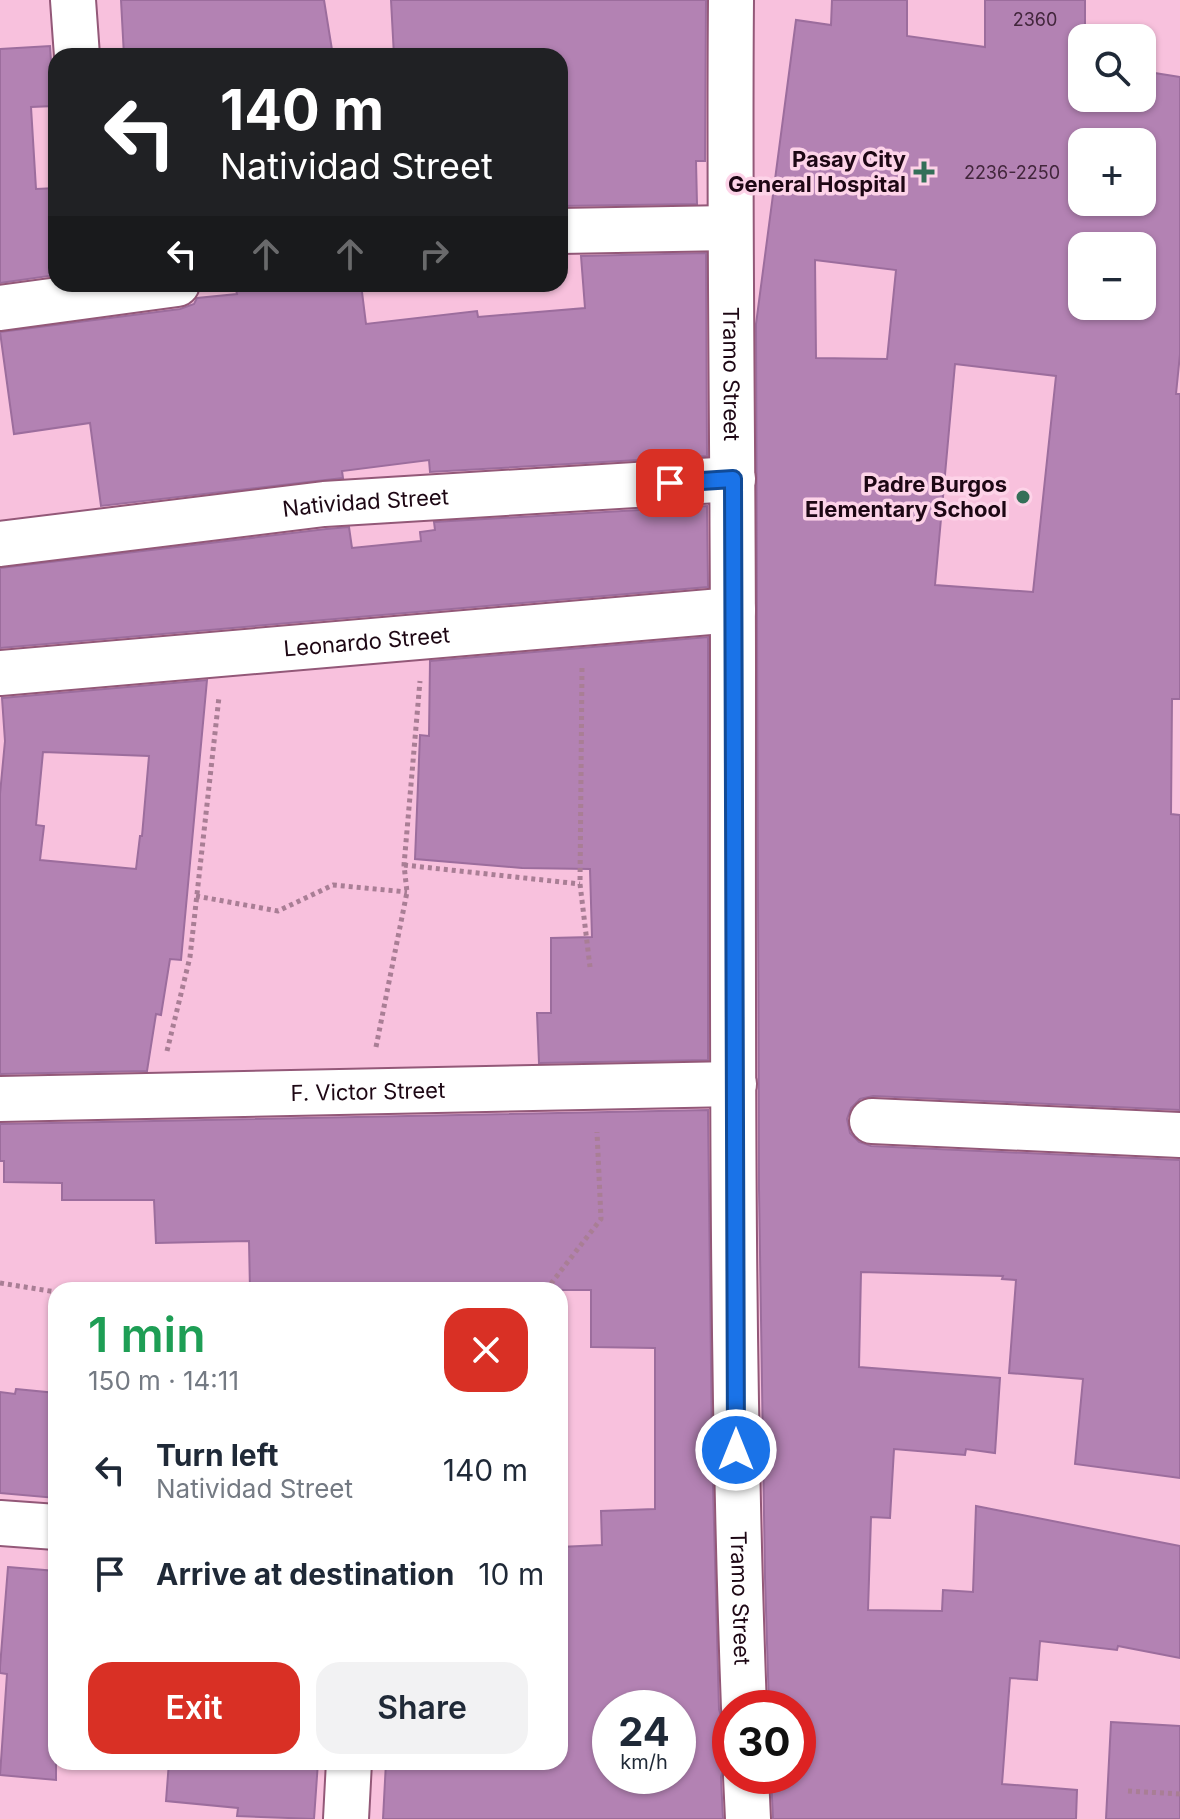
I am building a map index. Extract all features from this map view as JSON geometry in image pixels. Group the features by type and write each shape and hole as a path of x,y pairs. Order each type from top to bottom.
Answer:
{"street":[{"path":"73,0 76,48"},
{"name":"Tramo Street","path":"731,0 729,228 733,479 737,1512 743,1690"},
{"path":"568,231 729,228"},
{"path":"0,308 84,292"},
{"name":"Natividad Street","path":"0,544 324,504 733,479"},
{"name":"Leonardo Street","path":"0,673 733,610"},
{"name":"F. Victor Street","path":"0,1099 734,1084"},
{"path":"872,1121 1180,1135"},
{"path":"0,1523 48,1526"},
{"path":"346,1819 349,1770"},
{"path":"747,1794 748,1819"}],"path":[{"path":"582,623 580,884 590,967"},
{"path":"367,1091 407,892 404,865 424,636"},
{"path":"157,1094 190,957 224,653"},
{"path":"404,865 580,884"},
{"path":"196,896 278,911 333,885 407,892"},
{"path":"552,1282 601,1219 595,1087"},
{"path":"0,1283 48,1291"},
{"path":"1128,1791 1180,1794"}],"building":[{"path":"121,0 324,0 332,48 124,48"},
{"path":"391,0 706,0 705,161 696,161 697,204 568,206 568,48 394,48"},
{"path":"832,0 907,0 907,36 985,47 985,0 1085,0 1085,24 1068,24 1068,112 1156,112 1156,73 1180,77 1180,354 1176,394 1180,394 1180,699 1172,699 1171,814 1180,815 1180,1110 873,1096 860,1099 851,1108 847,1119 850,1133 859,1142 871,1146 1180,1160 1180,1478 1075,1464 1083,1379 1009,1373 1016,1280 1002,1279 1003,1276 861,1272 859,1367 1000,1378 995,1453 966,1449 965,1455 894,1449 890,1518 871,1517 868,1610 942,1611 943,1590 973,1592 976,1506 1180,1546 1180,1658 1118,1646 1117,1650 1040,1641 1037,1680 1010,1678 1002,1784 1077,1790 1076,1819 773,1819 772,1794 816,1794 816,1690 768,1690 759,1189 756,324 796,20 831,25","holes":["815,260 896,270 887,359 816,358","955,364 1056,376 1033,592 935,585"]},
{"path":"50,48 48,106 31,107 36,189 48,188 48,276 0,283 0,49"},
{"path":"706,253 707,456 430,472 429,460 342,471 343,478 101,506 90,423 14,434 0,332 180,309 194,304 197,298 236,292 362,292 366,324 477,311 478,317 585,308 581,256"},
{"path":"707,506 708,587 0,648 0,568 349,527 352,548 421,541 420,532 435,530 434,522"},
{"path":"708,637 708,1060 539,1063 537,1013 551,1013 551,938 592,937 590,869 522,868 415,859 420,735 429,736 430,661"},
{"path":"207,680 181,960 170,959 161,1015 156,1014 147,1071 0,1074 0,794 5,741 2,698","holes":["43,752 149,756 136,869 40,860 44,826 36,825"]},
{"path":"708,1110 718,1690 712,1690 712,1794 722,1794 723,1819 383,1819 386,1770 568,1770 568,1547 602,1545 601,1511 655,1509 655,1348 591,1347 591,1290 568,1290 568,1282 250,1282 249,1241 156,1243 154,1200 62,1200 62,1183 4,1182 4,1161 0,1161 0,1124"},
{"path":"16,1389 48,1392 48,1497 0,1493 0,1392 15,1394"},
{"path":"8,1567 48,1570 48,1770 56,1770 56,1780 0,1775 7,1674 0,1673"},
{"path":"1111,1722 1180,1726 1180,1819 1106,1819"},
{"path":"168,1770 317,1770 314,1819 237,1816 238,1808 166,1801"}],"place":[{"name":"Pasay City General Hospital","path":"924,172"},
{"name":"Padre Burgos Elementary School","path":"1023,497"}],"route":[{"path":"670,483 733,479 736,1450"}]}
